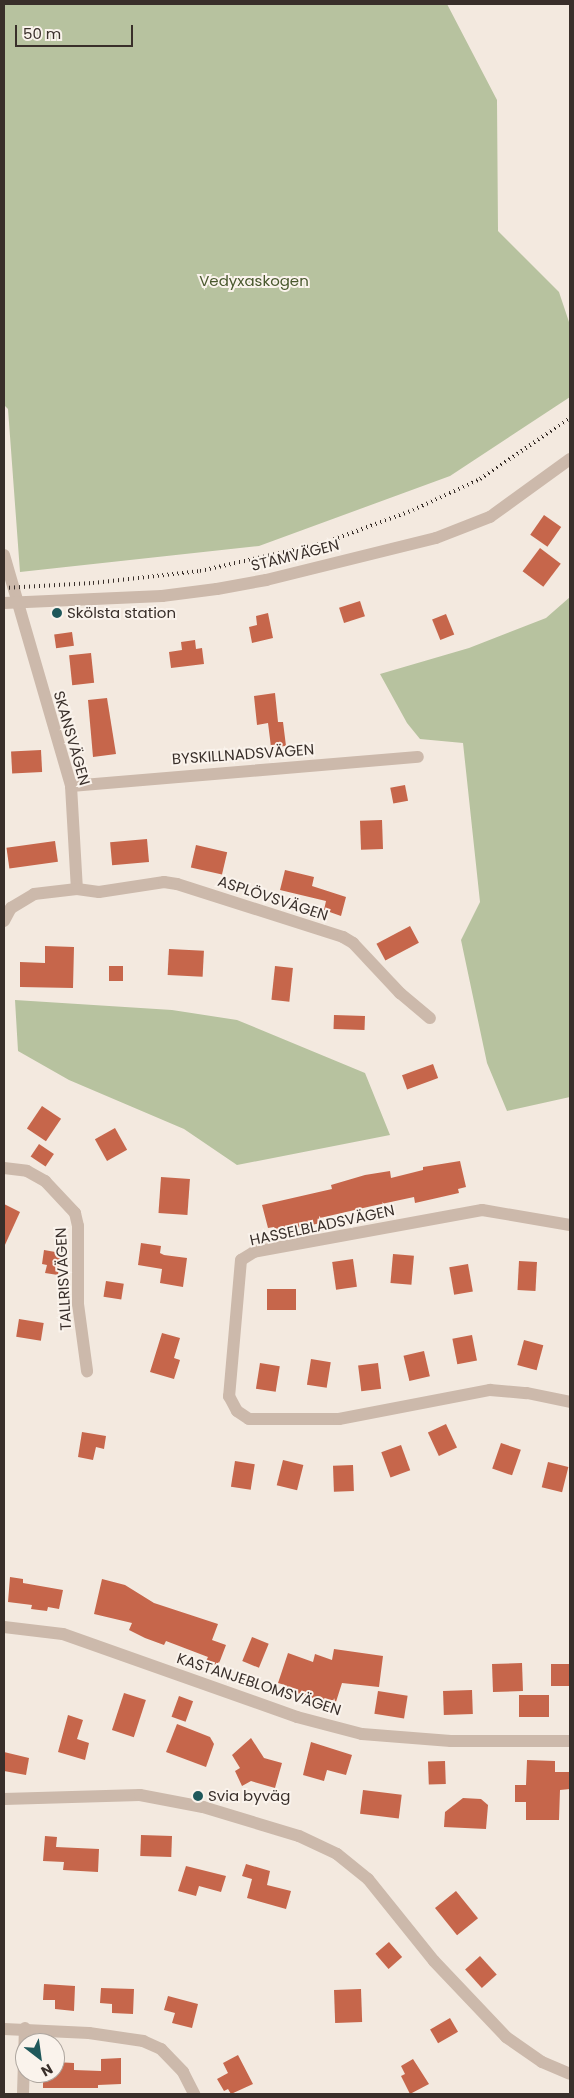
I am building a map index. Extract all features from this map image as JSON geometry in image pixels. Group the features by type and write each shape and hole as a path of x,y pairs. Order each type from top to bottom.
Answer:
{"street":[{"name":"STAMVÄGEN","path":"9,603 162,596 217,589 266,580 436,538 490,517 570,459"},
{"name":"SKANSVÄGEN","path":"4,555 9,603 71,786 77,889"},
{"name":"BYSKILLNADSVÄGEN","path":"71,786 418,757"},
{"name":"ASPLÖVSVÄGEN","path":"77,889 98,892 164,882 177,884 343,937 353,944 400,993 430,1018"},
{"path":"4,922 11,908 23,898 77,889"},
{"name":"TALLRISVÄGEN","path":"4,1168 27,1171 45,1181 75,1213 78,1226 78,1304 87,1370"},
{"name":"HASSELBLADSVÄGEN","path":"570,1225 482,1210 254,1252 241,1260 229,1396 236,1411 249,1419 339,1419 490,1390 527,1393 570,1402"},
{"name":"KASTANJEBLOMSVÄGEN","path":"4,1627 63,1634 297,1717 362,1734 451,1741 570,1741"},
{"path":"4,1799 140,1794 203,1807 299,1836 337,1854 368,1880 434,1961 506,2037 542,2062 570,2074"},
{"path":"23,2094 25,2028"},
{"path":"4,2029 25,2028 143,2040 166,2055 182,2072 194,2094"}],"green space":[{"name":"Vedyxaskogen","path":"4,4 447,4 497,100 498,231 559,292 570,325 570,397 450,476 259,546 20,572 8,409 4,405"},
{"path":"570,597 570,1097 507,1111 487,1063 461,940 480,902 463,743 420,739 407,723 380,674 469,648 546,618"},
{"path":"15,1000 172,1010 237,1020 365,1073 390,1135 237,1165 184,1129 69,1080 18,1051"}],"building":[{"path":"544,515 561,527 547,547 530,535"},
{"path":"540,548 561,564 543,587 523,571"},
{"path":"360,601 365,616 344,623 339,608"},
{"path":"268,613 273,638 252,643 249,627 257,625 256,616"},
{"path":"446,614 454,634 440,640 432,620"},
{"path":"72,632 74,646 56,648 54,635"},
{"path":"195,640 196,649 202,648 204,664 171,668 169,652 182,650 181,642"},
{"path":"91,653 94,683 72,685 69,655"},
{"path":"275,693 278,722 283,722 286,746 271,747 268,723 257,725 254,696"},
{"path":"107,698 116,754 93,757 88,700"},
{"path":"41,750 42,772 12,774 11,752"},
{"path":"405,785 408,801 393,804 390,788"},
{"path":"382,820 383,849 361,850 360,821"},
{"path":"147,839 149,862 112,865 110,842"},
{"path":"55,841 58,862 9,869 6,848"},
{"path":"196,845 227,852 222,875 191,867"},
{"path":"285,870 314,877 312,886 346,897 341,916 324,910 326,901 280,890"},
{"path":"410,926 419,943 385,961 376,944"},
{"path":"45,946 74,947 73,988 20,987 20,962 45,963"},
{"path":"169,949 204,951 203,977 168,975"},
{"path":"109,966 123,966 123,981 109,981"},
{"path":"275,966 293,968 289,1002 271,1000"},
{"path":"334,1015 365,1016 364,1030 334,1029"},
{"path":"433,1064 438,1078 407,1089 402,1075"},
{"path":"42,1106 61,1119 46,1141 27,1128"},
{"path":"115,1128 127,1150 107,1161 95,1139"},
{"path":"39,1144 54,1154 46,1167 31,1156"},
{"path":"460,1161 466,1187 458,1189 459,1193 415,1203 414,1197 320,1218 321,1223 276,1232 274,1227 268,1228 262,1205 332,1189 331,1185 365,1175 390,1171 391,1178 423,1170 423,1167"},
{"path":"161,1177 190,1179 187,1215 158,1213"},
{"path":"4,1204 20,1212 4,1247"},
{"path":"141,1243 161,1246 160,1253 164,1255 187,1258 183,1287 160,1283 162,1269 138,1265"},
{"path":"44,1250 61,1253 58,1275 45,1273 47,1265 42,1264"},
{"path":"393,1254 414,1256 411,1285 390,1283"},
{"path":"353,1259 357,1287 336,1290 332,1262"},
{"path":"519,1261 537,1262 535,1291 517,1290"},
{"path":"468,1264 473,1292 454,1295 449,1267"},
{"path":"106,1281 124,1284 121,1300 103,1297"},
{"path":"267,1289 296,1289 296,1310 267,1310"},
{"path":"19,1319 44,1323 41,1341 16,1337"},
{"path":"162,1333 180,1338 174,1358 180,1360 174,1379 150,1372"},
{"path":"472,1335 477,1361 457,1364 452,1339"},
{"path":"524,1340 543,1345 537,1370 517,1365"},
{"path":"424,1351 430,1376 409,1381 404,1356"},
{"path":"311,1359 331,1362 327,1388 307,1385"},
{"path":"260,1363 280,1366 276,1392 256,1389"},
{"path":"378,1363 381,1389 361,1391 358,1365"},
{"path":"446,1424 457,1448 439,1456 428,1432"},
{"path":"82,1432 106,1436 104,1449 96,1447 93,1460 78,1457"},
{"path":"501,1443 521,1450 512,1475 492,1469"},
{"path":"401,1445 410,1470 391,1478 381,1452"},
{"path":"283,1460 303,1465 297,1490 277,1485"},
{"path":"235,1461 255,1464 251,1490 231,1487"},
{"path":"548,1462 568,1467 562,1492 542,1487"},
{"path":"353,1465 354,1491 334,1492 333,1466"},
{"path":"10,1577 23,1579 23,1583 63,1590 59,1609 48,1607 47,1611 31,1609 32,1605 8,1602"},
{"path":"102,1579 125,1585 154,1603 218,1624 212,1640 226,1645 218,1666 206,1661 208,1657 166,1641 164,1645 129,1630 132,1623 94,1614"},
{"path":"252,1637 269,1644 259,1668 242,1661"},
{"path":"334,1649 383,1656 379,1687 342,1683 335,1705 284,1689 285,1685 278,1683 288,1653 313,1662 315,1654 332,1660"},
{"path":"522,1663 523,1691 493,1692 492,1664"},
{"path":"551,1664 570,1664 570,1686 551,1686"},
{"path":"472,1690 473,1714 444,1715 443,1691"},
{"path":"378,1691 408,1696 404,1718 374,1714"},
{"path":"124,1693 146,1700 134,1737 112,1730"},
{"path":"519,1695 549,1695 549,1717 519,1717"},
{"path":"179,1696 193,1701 186,1722 171,1717"},
{"path":"68,1715 83,1720 77,1739 89,1743 85,1760 58,1752"},
{"path":"177,1724 210,1737 214,1744 206,1767 166,1752"},
{"path":"251,1738 264,1758 282,1763 275,1788 251,1781 242,1786 235,1771 240,1768 232,1755"},
{"path":"311,1742 352,1755 346,1775 327,1770 324,1781 303,1775"},
{"path":"4,1752 29,1758 26,1775 4,1771"},
{"path":"527,1760 555,1761 555,1772 570,1772 570,1789 560,1790 559,1820 526,1820 526,1802 515,1802 515,1785 526,1785"},
{"path":"445,1761 446,1784 429,1785 428,1762"},
{"path":"363,1790 402,1795 399,1819 360,1814"},
{"path":"463,1798 481,1799 488,1805 486,1829 444,1827 445,1812"},
{"path":"141,1835 172,1836 171,1857 140,1856"},
{"path":"45,1836 57,1837 56,1847 99,1849 98,1872 63,1870 64,1862 43,1861"},
{"path":"246,1864 270,1871 267,1885 291,1891 286,1909 247,1898 252,1879 242,1876"},
{"path":"186,1866 226,1876 221,1892 199,1886 196,1896 178,1891"},
{"path":"456,1891 478,1918 457,1935 435,1908"},
{"path":"389,1942 402,1957 389,1969 375,1954"},
{"path":"480,1956 497,1975 482,1988 465,1969"},
{"path":"44,1984 75,1986 74,2011 55,2009 55,2000 43,2000"},
{"path":"101,1988 134,1989 133,2014 112,2013 112,2004 100,2003"},
{"path":"361,1989 362,2022 335,2023 334,1990"},
{"path":"168,1996 198,2004 192,2028 172,2023 175,2013 164,2010"},
{"path":"450,2018 458,2032 438,2043 430,2030"},
{"path":"238,2055 253,2084 231,2094 228,2089 224,2091 217,2079 228,2073 223,2063"},
{"path":"121,2058 121,2084 98,2085 98,2088 43,2088 43,2083 65,2083 65,2063 74,2063 74,2070 101,2071 101,2059"},
{"path":"413,2059 429,2084 410,2094 401,2076 405,2074 401,2066"}],"railway":[{"path":"4,588 93,583 200,571 324,543 413,510 480,479 570,418"}],"place":[{"name":"Skölsta station","path":"57,613"},
{"name":"Svia byväg","path":"198,1796"}]}
